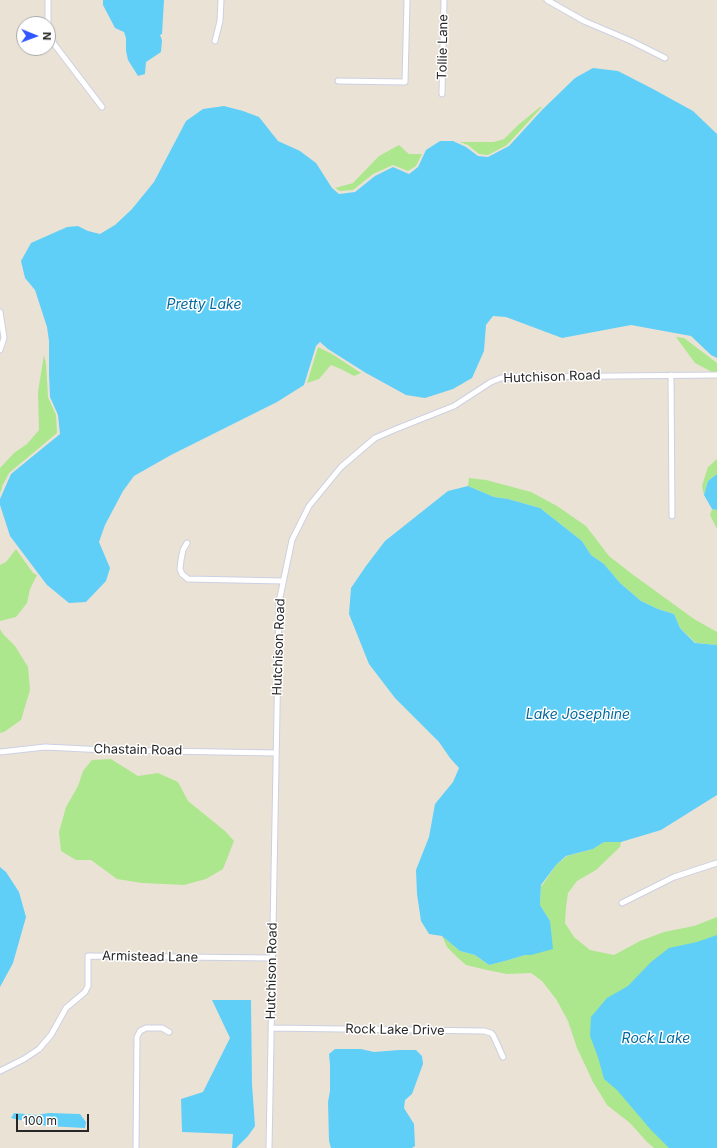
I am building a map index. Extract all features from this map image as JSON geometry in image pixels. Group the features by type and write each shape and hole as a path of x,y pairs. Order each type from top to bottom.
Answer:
{"street":[{"path":"48,0 48,16"},
{"path":"215,41 220,21 221,0"},
{"path":"338,81 405,82 407,0"},
{"name":"Tollie Lane","path":"442,94 444,0"},
{"path":"547,0 584,21 631,41 665,58"},
{"path":"56,47 102,107"},
{"path":"0,312 4,338 0,350"},
{"path":"671,375 672,516"},
{"name":"Hutchison Road","path":"269,1148 279,602 292,540 310,506 340,467 375,438 454,406 491,382 501,378 514,376 717,375"},
{"path":"187,543 183,550 180,569 182,574 188,579 283,581"},
{"name":"Chastain Road","path":"0,752 45,747 106,750 276,753"},
{"path":"622,903 674,877 717,863"},
{"name":"Armistead Lane","path":"0,1071 24,1060 39,1049 51,1035 66,1008 85,992 88,986 88,956 272,958"},
{"path":"136,1148 137,1037 140,1031 146,1028 162,1028 169,1032"},
{"name":"Rock Lake Drive","path":"271,1028 484,1031 493,1035 503,1057"}],"green space":[{"path":"540,107 542,107 507,145 488,155 479,154 468,145 460,142 494,142 504,139"},
{"path":"399,145 409,154 422,154 416,166 408,171 393,165 373,174 353,190 340,191 335,188 353,183 379,156"},
{"path":"676,337 684,338 717,363 717,372 712,372 695,363"},
{"path":"318,347 332,354 361,373 354,376 331,365 319,379 307,383"},
{"path":"44,355 46,363 48,397 56,415 57,433 9,473 0,493 0,468 14,453 27,444 39,430 38,392"},
{"path":"717,459 717,474 708,481 704,495 702,486 708,467"},
{"path":"469,478 486,480 531,492 557,506 586,526 609,556 694,619 717,632 717,645 696,643 680,628 674,614 658,609 641,601 620,583 604,564 591,555 582,541 540,508 508,499 494,497 468,486"},
{"path":"712,509 717,510 717,529 710,515"},
{"path":"16,549 33,573 37,575 30,589 27,603 16,617 0,621 0,565 6,562"},
{"path":"0,629 15,646 28,667 30,690 21,720 4,732 0,733"},
{"path":"111,759 138,776 158,773 178,782 188,801 225,831 234,841 223,869 206,879 184,885 142,883 117,879 91,860 76,860 61,851 59,832 66,807 78,786 83,771 92,760"},
{"path":"604,842 621,842 620,847 596,870 577,881 568,893 566,907 565,923 574,937 590,950 614,955 640,941 664,932 694,926 717,917 717,1148 654,1148 630,1123 607,1105 593,1082 577,1048 568,1021 556,999 542,981 531,973 507,974 466,965 447,947 442,936 460,951 475,955 489,965 525,955 531,955 550,921 540,905 541,887 556,865 567,856 593,849"}],"water":[{"path":"103,0 164,0 162,34 160,35 162,40 161,52 146,62 145,74 138,76 128,60 124,32 115,28 103,5"},
{"name":"Pretty Lake","path":"593,68 618,71 653,89 693,111 717,134 717,358 711,355 691,336 631,325 562,338 506,317 493,316 486,325 484,351 472,378 453,389 425,398 406,395 366,373 328,349 320,342 316,346 304,385 277,402 171,455 134,476 123,491 105,525 99,542 110,568 106,581 86,602 69,603 47,585 10,536 0,505 0,499 11,474 60,434 58,415 50,397 49,341 47,327 35,290 25,278 21,261 31,243 67,227 78,226 88,231 100,234 115,225 132,209 154,182 186,121 203,109 224,106 259,117 278,141 300,151 316,163 332,188 339,194 355,192 375,176 393,167 409,174 418,167 426,150 440,141 453,141 466,147 478,156 488,157 509,146 542,110 575,78"},
{"path":"717,474 717,510 712,509 704,495 708,481"},
{"name":"Lake Josephine","path":"468,486 494,497 508,499 540,508 582,541 591,555 604,564 620,583 641,601 658,609 674,614 680,628 695,643 717,645 717,795 661,830 621,842 604,842 593,849 566,856 556,865 541,885 540,905 550,921 553,949 489,965 475,955 460,951 442,936 429,934 421,921 417,894 416,870 429,837 435,804 453,782 459,768 439,742 395,698 369,664 349,614 351,588 385,541 448,491"},
{"path":"0,867 6,872 19,892 26,917 13,963 0,987"},
{"name":"Rock Lake","path":"717,935 717,1148 669,1148 651,1130 617,1090 604,1079 590,1036 591,1017 607,998 628,986 651,962 669,948 697,942"},
{"path":"212,1000 251,1000 252,1084 255,1126 248,1136 236,1148 232,1148 233,1134 182,1132 181,1099 203,1092 230,1038"},
{"path":"335,1049 361,1049 374,1052 416,1050 422,1056 423,1064 412,1094 405,1100 404,1108 414,1124 415,1146 412,1148 331,1148 329,1141 328,1102 330,1091 329,1054"},
{"path":"14,1113 36,1115 49,1113 80,1114 86,1122 85,1128 47,1126 11,1118"}]}
